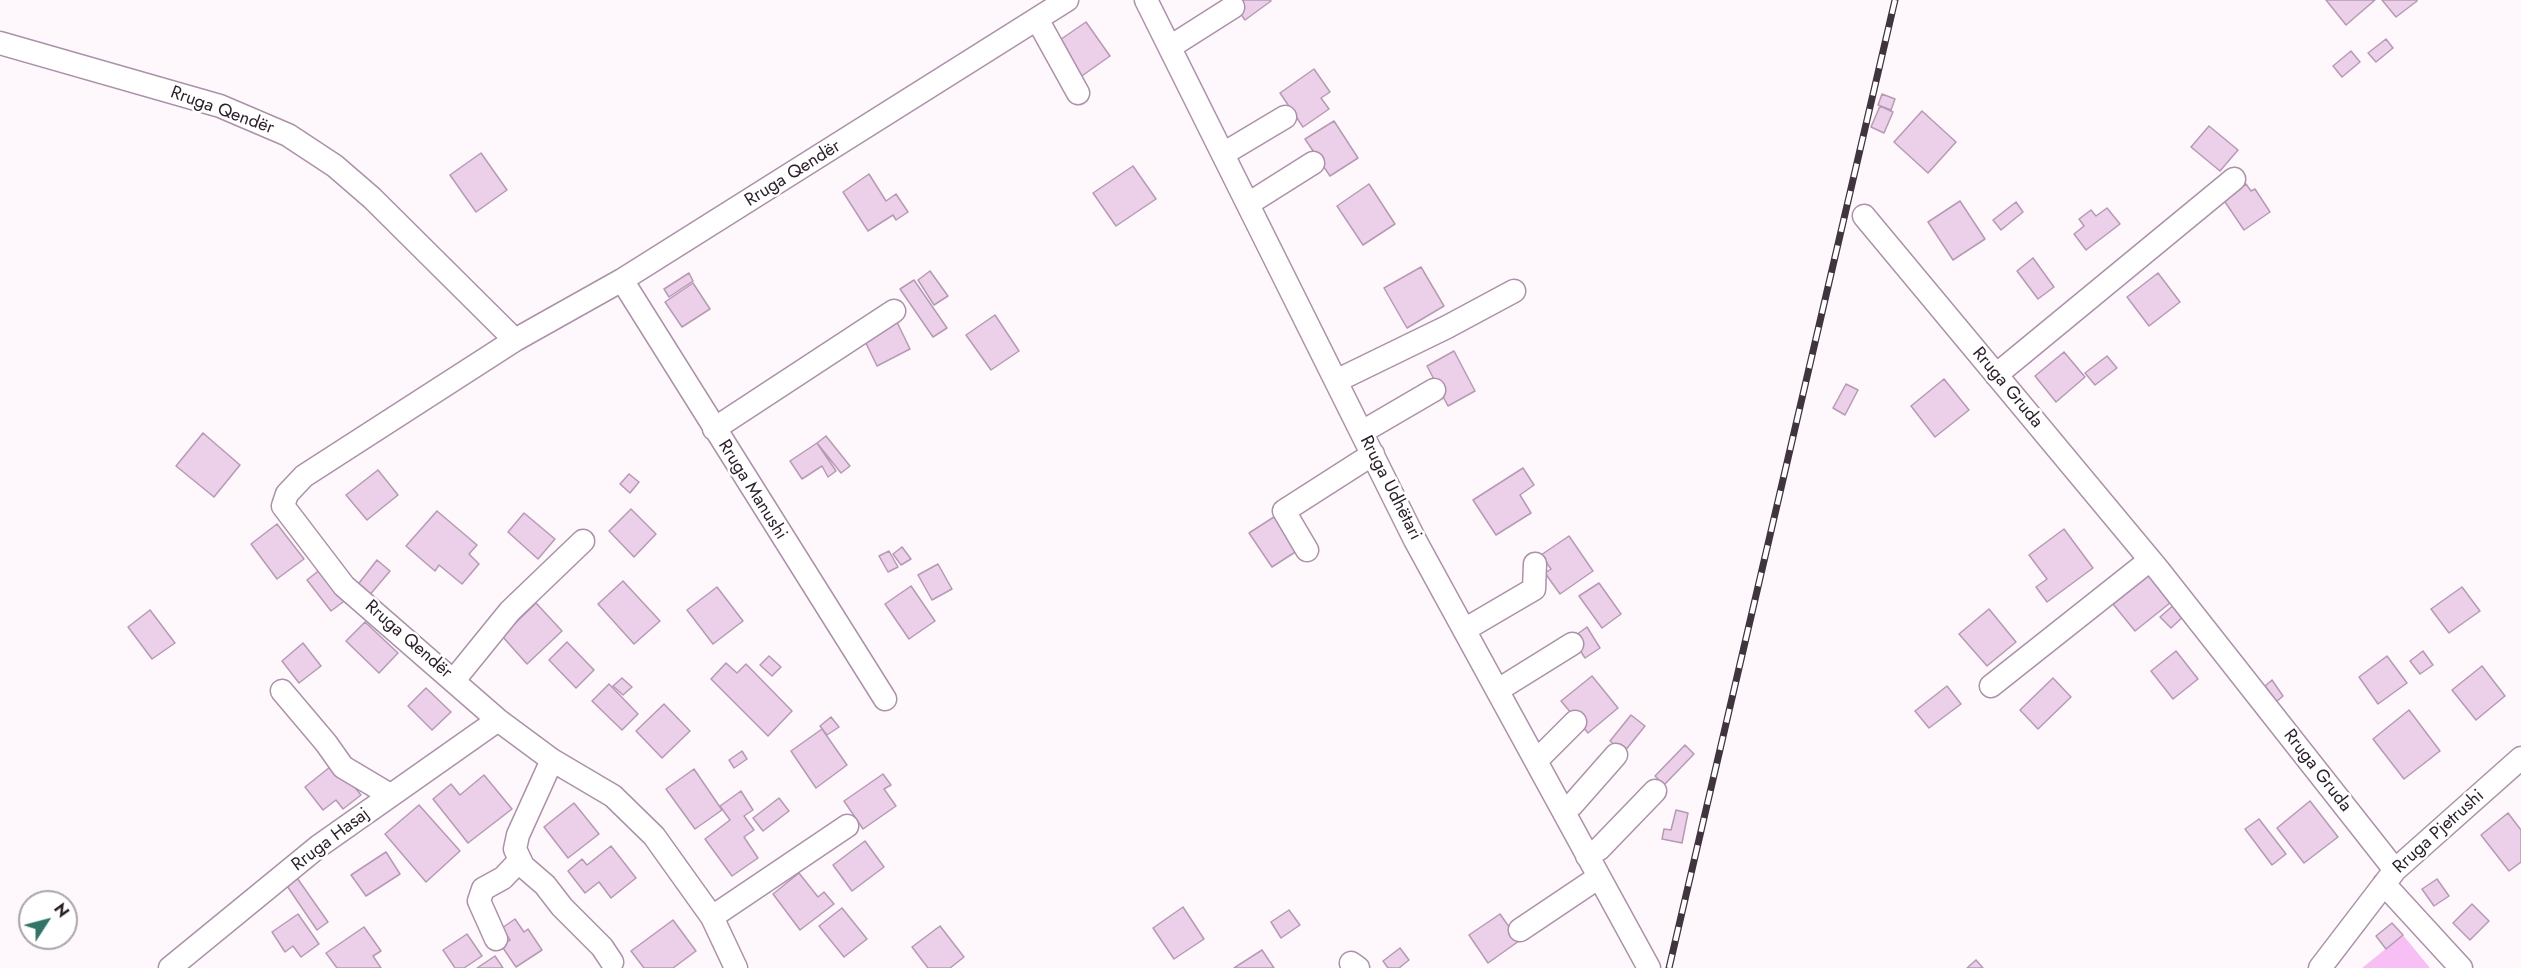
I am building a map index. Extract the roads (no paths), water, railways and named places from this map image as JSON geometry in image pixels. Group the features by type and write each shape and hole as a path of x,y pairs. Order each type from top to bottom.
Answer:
{"street":[{"name":"Rruga Qendër","path":"736,968 712,917 654,836 614,796 552,760 498,720 344,586 283,506 287,494 304,476 515,340 622,280 1067,0"},
{"name":"Rruga Udhëtari","path":"1146,0 1336,381 1464,630 1649,968"},
{"path":"1170,47 1233,7"},
{"path":"1037,19 1078,93"},
{"name":"Rruga Qendër","path":"0,43 220,106 288,135 334,166 372,198 515,340"},
{"path":"1223,154 1285,117"},
{"path":"1248,204 1312,163"},
{"path":"1996,375 2234,180"},
{"name":"Rruga Gruda","path":"1864,216 2150,560 2389,877 2461,968"},
{"name":"Rruga Manushi","path":"622,280 885,699"},
{"path":"1336,381 1447,327 1514,291"},
{"path":"714,429 894,311"},
{"path":"1362,432 1434,390"},
{"path":"1306,550 1284,511 1373,454"},
{"path":"454,680 510,611 584,541"},
{"path":"1990,686 2150,560"},
{"path":"1464,630 1534,589 1535,564"},
{"path":"1497,690 1572,644"},
{"path":"282,691 343,767 390,795"},
{"name":"Rruga Hasaj","path":"170,968 319,846 498,720"},
{"path":"1536,761 1575,722"},
{"path":"1563,810 1572,805 1616,755"},
{"name":"Rruga Pjetrushi","path":"2320,968 2389,877 2521,758"},
{"path":"552,760 518,835 515,849 520,860 574,920 593,937 612,962"},
{"path":"1587,856 1599,849 1655,790"},
{"path":"712,917 847,826"},
{"path":"496,939 482,914 479,901 483,889 503,878 520,860"},
{"path":"1520,930 1599,876"}],"railway":[{"path":"1669,968 1895,0"}]}
